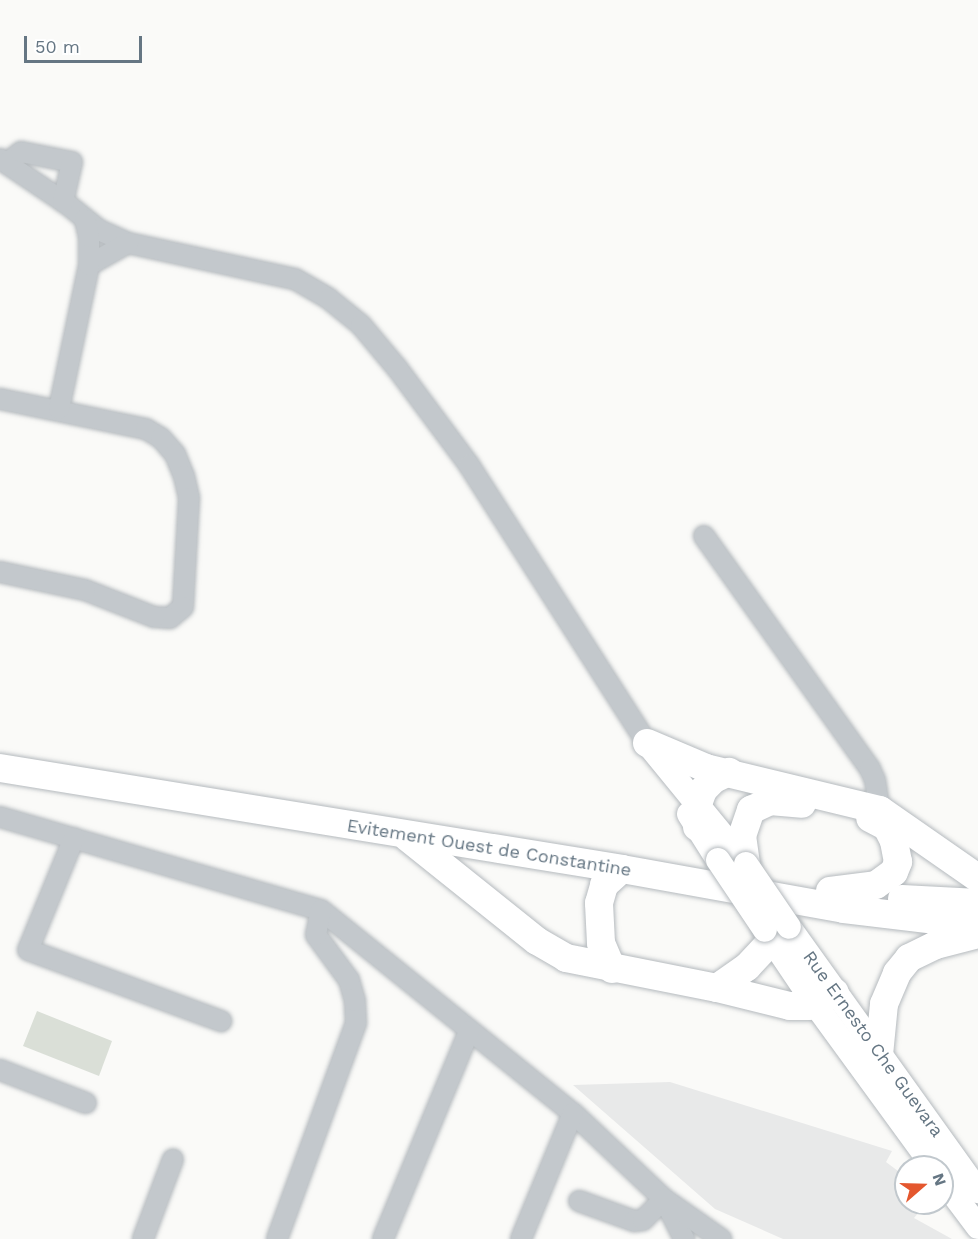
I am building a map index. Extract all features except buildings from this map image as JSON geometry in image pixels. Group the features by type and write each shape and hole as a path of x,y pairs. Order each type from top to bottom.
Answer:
{"highway":[{"path":"647,743 686,761 880,810 978,878"},
{"name":"Evitement Ouest de Constantine","path":"0,756 255,798 599,849 830,891 934,902 978,903"},
{"name":"Evitement Ouest de Constantine","path":"0,768 622,869 974,934"},
{"path":"698,815 703,790 714,779 729,772"},
{"path":"746,864 742,836 746,823 751,810 770,801 789,801 869,818 887,827 897,850 898,862 894,872 876,885 830,891"},
{"path":"400,833 419,844 537,941 566,958 612,969 717,988 790,1006 825,998"},
{"path":"612,969 600,943 599,903 604,885 622,869"},
{"path":"717,988 747,967 775,932"},
{"path":"879,1055 884,1004 897,974 909,958 936,945 974,934"}],"main road":[{"path":"647,743 698,815 746,864 775,932"},
{"path":"698,815 718,860 775,932"},
{"name":"Rue Ernesto Che Guevara","path":"775,932 825,998 879,1055 978,1191"},
{"path":"825,998 926,1155"},
{"path":"954,1195 978,1227"}],"street":[{"path":"63,202 72,162 21,152 3,161 99,230 128,243 295,279 329,299 361,325 397,368 469,465 647,743"},
{"path":"59,409 89,265 89,237 85,219"},
{"path":"89,265 128,243"},
{"path":"0,399 59,409 146,429 161,438 175,453 189,498 183,607 170,618 154,617 86,590 0,572"},
{"path":"704,536 870,769 875,780 880,810"},
{"path":"0,817 321,910 573,1113 664,1199 721,1239"},
{"path":"74,838 28,950 221,1021"},
{"path":"278,1239 356,1023 355,1001 349,980 316,934 321,910"},
{"path":"383,1239 469,1031"},
{"path":"0,1070 86,1103"},
{"path":"521,1239 573,1113"},
{"path":"143,1239 173,1159"},
{"path":"579,1201 634,1221 643,1220 664,1199"},
{"path":"664,1199 684,1239"}],"shaded area":[{"path":"37,1011 112,1041 99,1076 23,1046"},
{"path":"670,1082 892,1151 886,1162 894,1168 894,1215 916,1215 914,1218 952,1239 783,1239 715,1209 573,1085"}]}
